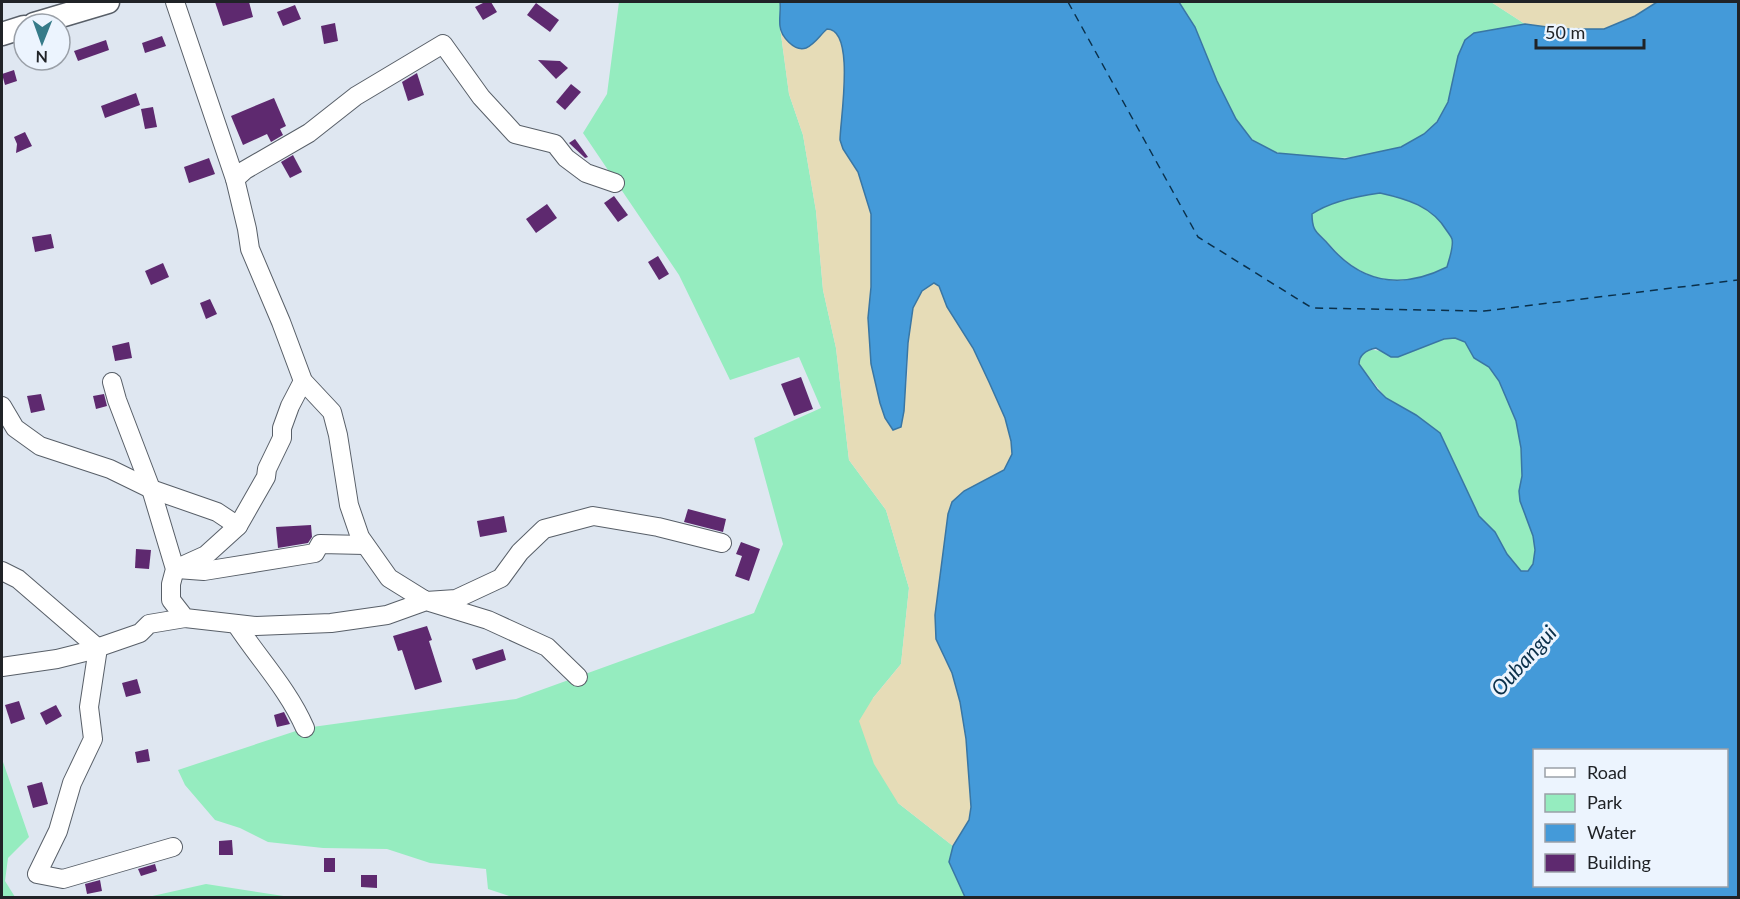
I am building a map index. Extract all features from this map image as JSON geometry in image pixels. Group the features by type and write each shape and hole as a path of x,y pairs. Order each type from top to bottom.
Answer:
{"main road":[{"path":"64,8 108,2"}],"street":[{"path":"175,2 235,178 248,229 250,249 281,321 303,381 332,412 338,435 349,506 360,537 389,578 426,601 488,620 547,647 578,676"},
{"path":"235,178 284,146 309,133 356,96 442,44 481,97 515,134 555,144 566,158 586,172 615,183"},
{"path":"175,569 206,555 238,526 266,477 267,469 282,438 282,428 290,406 303,381"},
{"path":"112,382 151,489 175,569 171,584 171,600 185,618"},
{"path":"2,406 15,428 40,446 110,470 151,489 217,512 238,526"},
{"path":"2,667 57,659 140,633 148,624 185,618 256,626 331,622 387,615 426,601 456,599 501,578 520,552 544,529 593,516 658,526 722,543"},
{"path":"175,569 204,571 246,565 315,553 321,544 365,545"},
{"path":"2,571 18,579 98,648"},
{"path":"236,624 279,681 305,728"},
{"path":"98,648 89,707 93,739 72,783 58,831 37,874 63,879 173,848"}],"green space":[{"path":"619,2 780,2 780,27 789,94 803,135 816,211 823,290 836,348 849,460 886,510 909,588 901,664 873,698 898,803 953,846 949,862 965,897 512,897 488,889 486,869 430,863 387,849 323,848 268,842 240,828 215,820 185,785 178,770 305,728 516,699 754,613 783,544 754,438 821,408 799,357 730,380 679,275 583,133 607,94"},
{"path":"1179,2 1491,2 1525,24 1474,33 1465,40 1448,103 1434,125 1416,140 1385,152 1366,155 1345,158 1301,157 1264,147 1251,138 1241,126 1219,86 1196,29"},
{"path":"1380,193 1418,205 1441,222 1452,242 1447,267 1430,274 1398,280 1369,275 1355,268 1342,257 1314,228 1312,214 1319,209 1344,200"},
{"path":"1455,338 1465,342 1474,358 1489,367 1499,381 1516,421 1521,448 1520,501 1533,536 1535,550 1533,564 1528,570 1521,571 1507,554 1495,532 1479,516 1440,433 1416,415 1386,398 1359,364 1364,352 1369,350 1398,357 1444,339"},
{"path":"2,759 29,837 8,858 5,881 15,897 2,897"},
{"path":"206,884 290,897 148,897"}],"sand":[{"path":"1491,2 1657,2 1635,16 1604,29 1561,29 1525,24"},
{"path":"780,27 786,40 822,33 827,29 836,33 841,44 844,59 844,96 840,140 858,172 871,214 871,287 868,318 871,364 885,418 906,387 911,314 923,290 934,283 939,285 947,307 973,348 1005,418 1011,440 1012,454 1004,470 964,491 952,502 948,514 937,600 943,656 952,673 960,702 966,739 971,807 969,821 953,846 898,803 874,764 859,721 873,698 901,664 909,588 886,510 849,460 836,348 823,290 816,211 803,135 789,94"}],"water":[{"name":"Oubangui","path":"780,2 1179,2 1195,27 1217,81 1236,119 1252,140 1277,153 1345,159 1401,147 1424,134 1437,122 1448,102 1458,56 1465,40 1474,33 1525,24 1562,29 1604,29 1635,16 1657,2 1738,2 1738,897 965,897 949,862 953,846 969,820 971,807 966,739 960,702 952,673 936,639 935,615 948,514 952,502 964,491 1004,470 1012,454 1011,441 1005,418 973,348 947,307 939,286 934,283 922,291 913,308 901,427 893,430 885,418 871,364 868,318 871,287 871,214 858,172 840,140 844,97 844,59 841,44 836,33 827,29 806,48 797,48 786,38 780,23","holes":["1380,193 1418,205 1441,222 1452,242 1447,267 1414,279 1383,279 1355,268 1314,229 1312,214 1319,209 1345,200","1455,338 1465,342 1474,358 1489,367 1499,381 1516,421 1521,448 1520,501 1533,536 1535,550 1533,564 1528,571 1521,571 1507,554 1495,532 1479,516 1440,433 1416,415 1386,398 1359,364 1362,355 1376,348 1391,357 1398,357 1444,339"]}],"building":[{"path":"215,2 249,2 253,17 223,26"},
{"path":"491,2 497,12 483,20 475,7"},
{"path":"536,3 559,20 550,32 527,15"},
{"path":"295,5 301,19 283,26 277,12"},
{"path":"335,23 338,41 324,44 321,26"},
{"path":"162,36 166,46 145,53 142,43"},
{"path":"106,40 109,50 78,61 74,51"},
{"path":"538,60 560,61 568,68 556,79"},
{"path":"12,71 17,81 5,85 2,74"},
{"path":"417,73 424,95 408,101 402,82"},
{"path":"571,84 581,92 565,110 556,102"},
{"path":"136,93 140,105 105,118 101,106"},
{"path":"274,98 286,126 280,129 283,135 271,142 267,134 243,145 231,116"},
{"path":"153,107 157,127 145,129 141,109"},
{"path":"25,132 32,146 16,153 17,144 14,137"},
{"path":"575,139 588,157 585,158 569,143"},
{"path":"293,155 302,172 290,178 281,162"},
{"path":"209,158 215,174 189,183 184,167"},
{"path":"614,196 628,215 618,222 604,203"},
{"path":"547,204 557,218 536,233 526,219"},
{"path":"51,234 54,248 35,252 32,237"},
{"path":"658,256 669,274 659,280 648,262"},
{"path":"163,263 169,277 151,285 145,271"},
{"path":"210,299 217,314 206,319 200,303"},
{"path":"129,342 132,358 115,361 112,346"},
{"path":"801,377 813,409 794,416 781,384"},
{"path":"41,394 45,410 31,413 27,396"},
{"path":"104,394 107,406 96,409 93,396"},
{"path":"688,509 726,519 723,532 684,522"},
{"path":"504,516 507,532 480,537 477,521"},
{"path":"311,525 312,537 308,543 278,548 276,527"},
{"path":"741,542 760,549 749,581 735,576 742,556 736,554"},
{"path":"136,549 151,550 149,569 135,568"},
{"path":"427,626 432,640 429,641 442,682 415,690 402,650 398,651 393,636"},
{"path":"503,649 506,660 476,670 472,659"},
{"path":"137,679 141,693 126,697 122,683"},
{"path":"19,701 25,719 11,724 5,705"},
{"path":"56,705 62,716 46,725 40,713"},
{"path":"284,712 290,724 277,727 274,715"},
{"path":"148,749 150,761 137,763 135,752"},
{"path":"42,782 48,804 33,808 27,786"},
{"path":"232,840 233,855 219,855 219,841"},
{"path":"324,858 335,858 335,872 324,872"},
{"path":"155,864 157,871 141,876 138,869"},
{"path":"361,875 377,875 377,888 361,887"},
{"path":"100,880 102,891 87,894 85,884"}],"ferry route":[{"path":"1068,2 1198,237 1312,308 1484,311 1738,280"}]}
